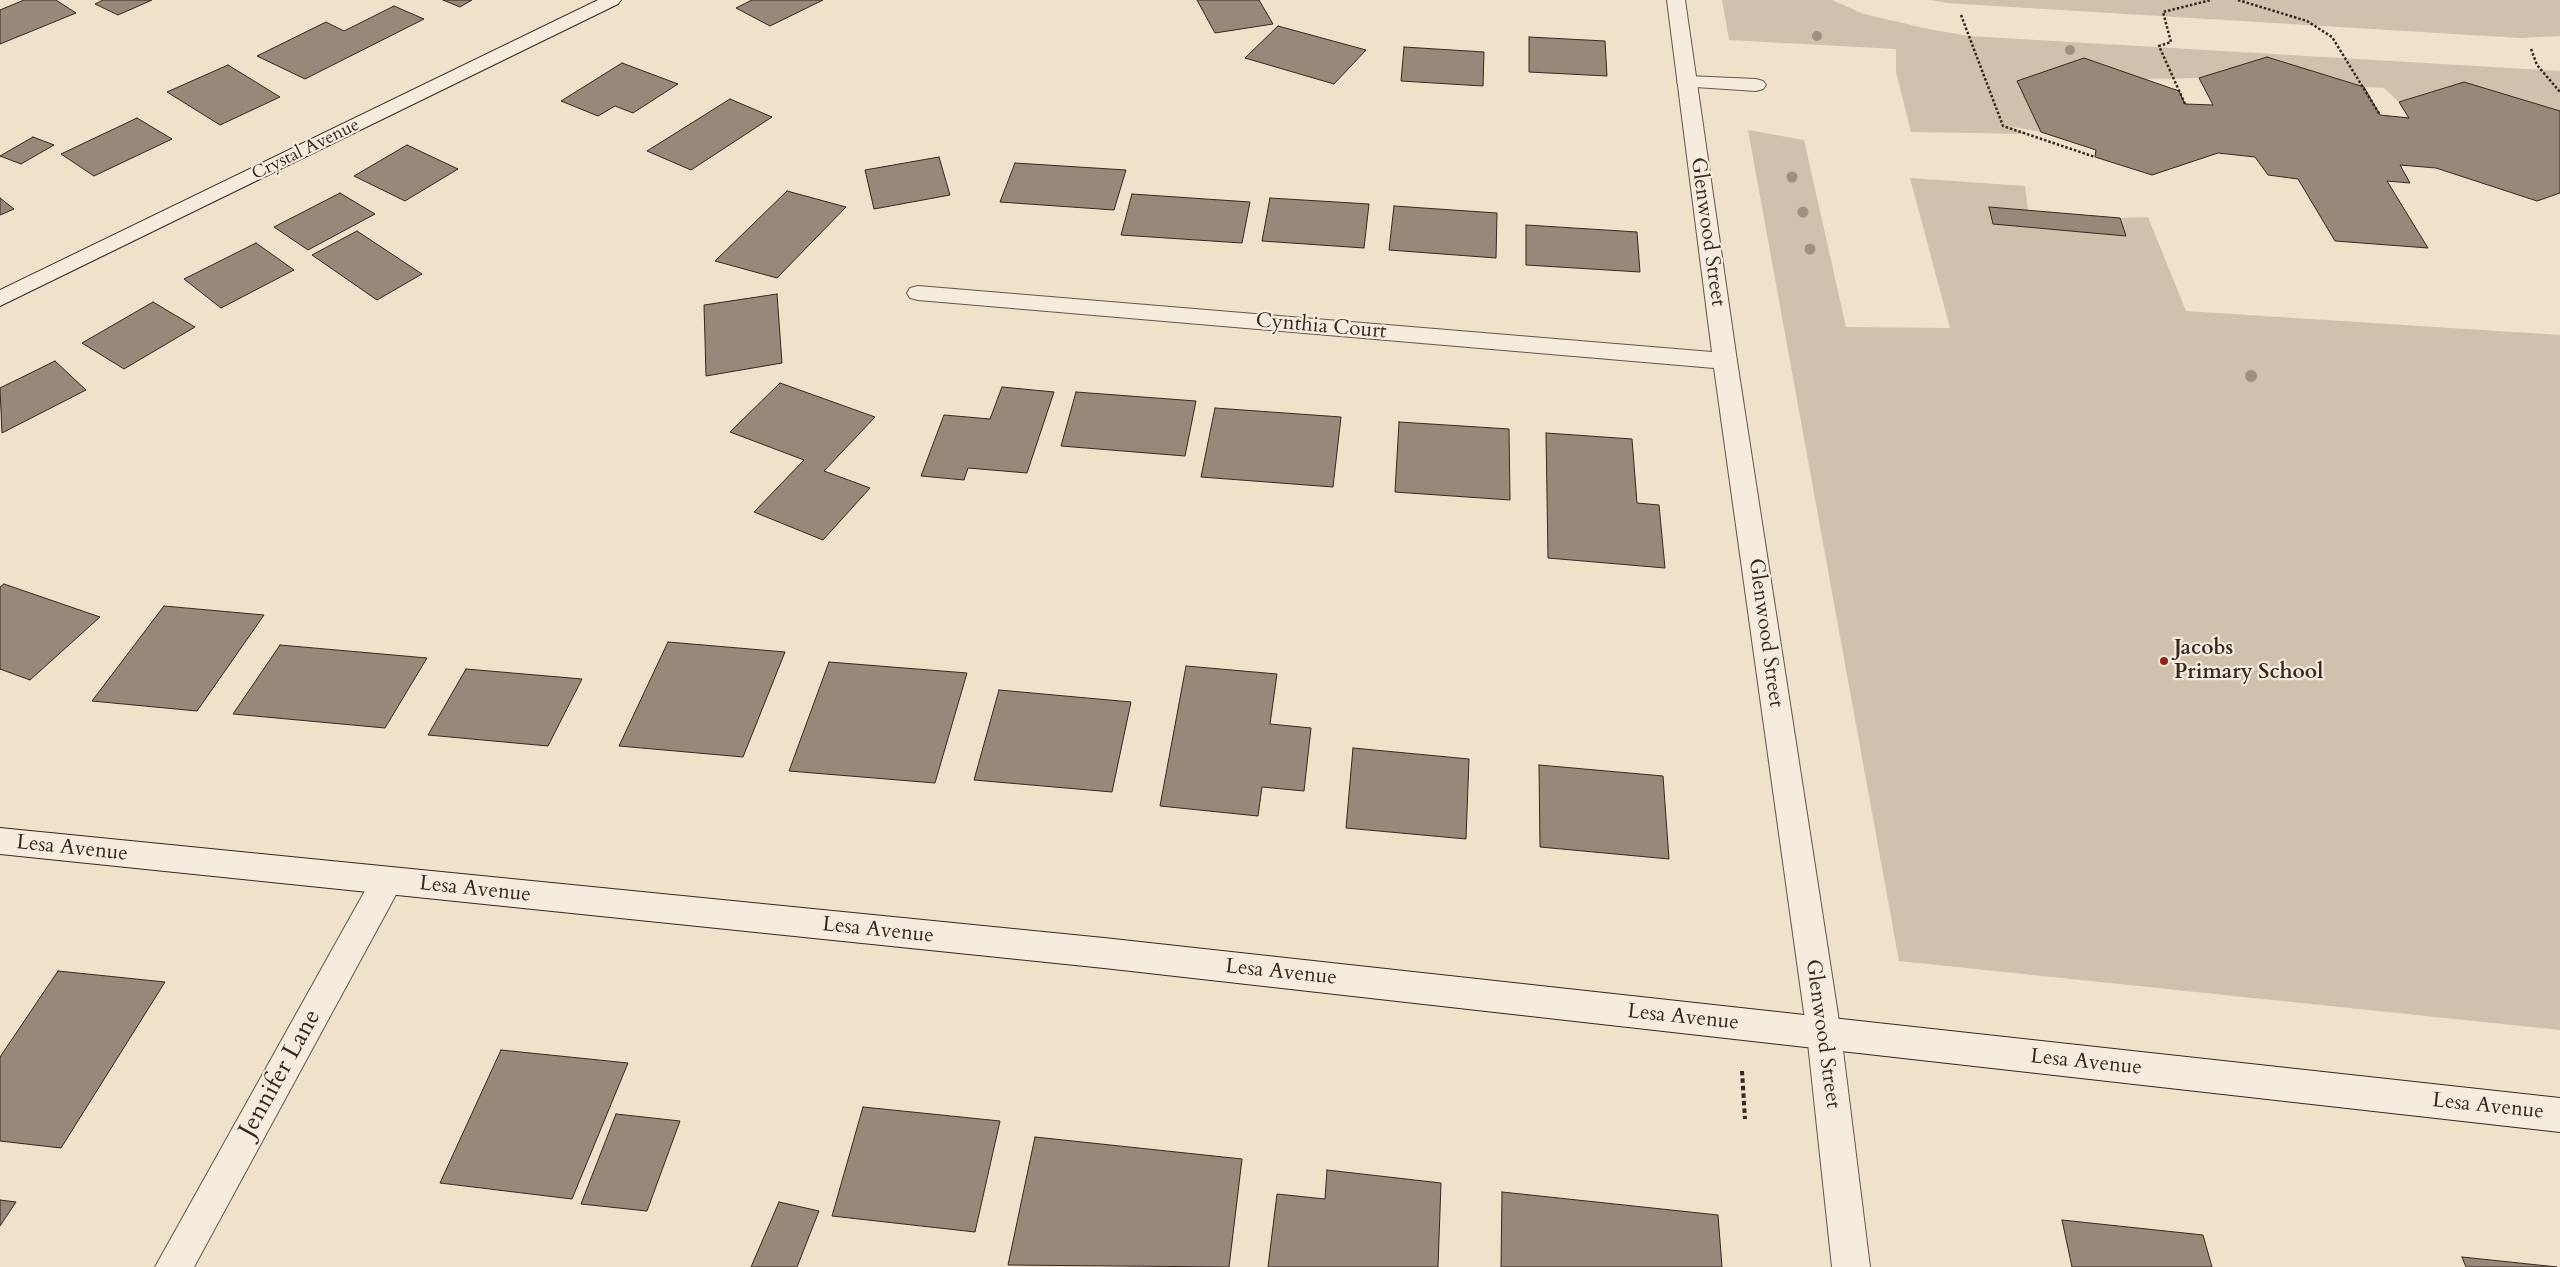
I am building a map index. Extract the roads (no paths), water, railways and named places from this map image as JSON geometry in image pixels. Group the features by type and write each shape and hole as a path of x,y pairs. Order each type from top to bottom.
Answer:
{"street":[{"name":"Crystal Avenue","path":"0,299 612,0"},
{"name":"Glenwood Street","path":"1676,0 1724,361 1824,1034 1851,1267"},
{"path":"1687,82 1756,85"},
{"name":"Cynthia Court","path":"918,293 1724,361"},
{"name":"Lesa Avenue","path":"0,841 1104,953 2560,1116"},
{"name":"Jennifer Lane","path":"174,1267 387,881"}],"place":[{"name":"Jacobs Primary School","path":"2164,661"}]}
